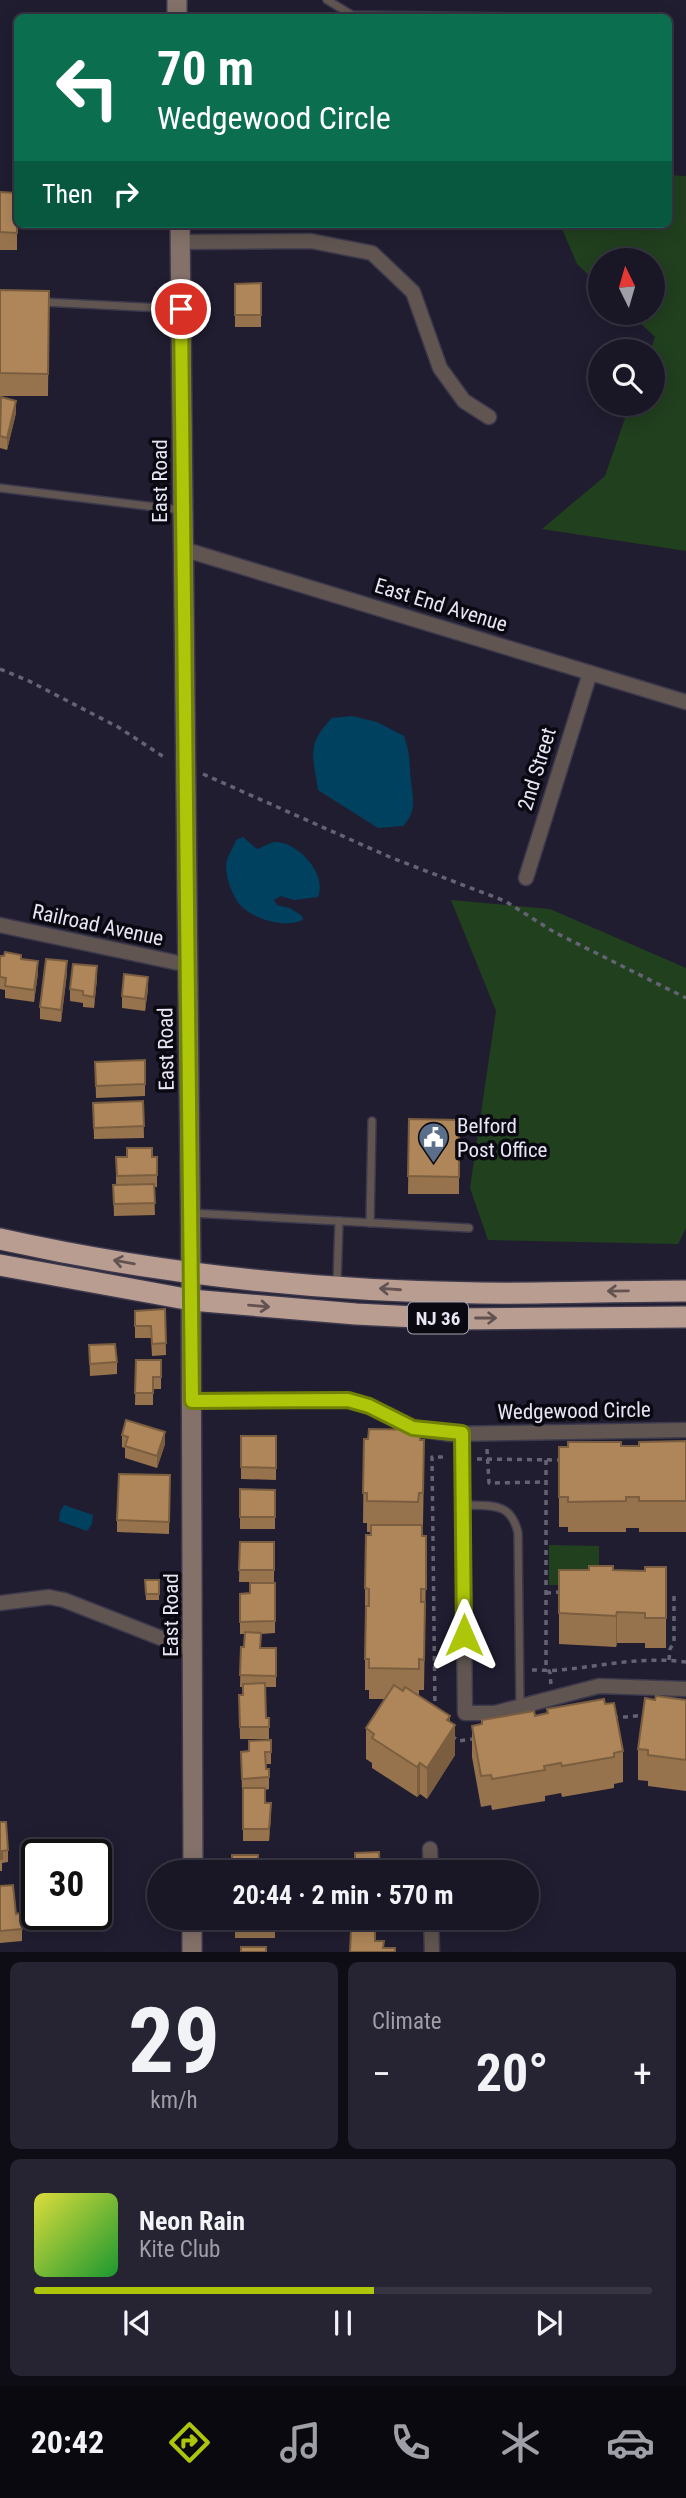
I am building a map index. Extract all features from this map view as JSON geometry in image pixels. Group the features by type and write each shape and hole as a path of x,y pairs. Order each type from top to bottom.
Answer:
{"highway":[{"name":"NJ 36","path":"0,1239 191,1273 337,1286 479,1293 686,1291"},
{"name":"NJ 36","path":"0,1265 191,1300 356,1314 456,1318 686,1317"}],"street":[{"path":"167,0 177,0"},
{"path":"180,233 311,240 372,253 413,292 440,368 464,401 489,417"},
{"name":"East Road","path":"180,233 191,1213 193,1860"},
{"name":"East End Avenue","path":"183,549 686,702"},
{"name":"2nd Street","path":"526,878 590,673"},
{"name":"Railroad Avenue","path":"0,925 188,965"},
{"name":"Wedgewood Circle","path":"192,1401 348,1400 369,1406 413,1428 462,1433 686,1430"},
{"path":"462,1433 464,1713 495,1713 599,1686 686,1689"},
{"path":"0,1603 49,1597 64,1600 194,1651"},
{"path":"430,1849 430,1860"},
{"path":"192,1930 192,1952"},
{"path":"431,1930 432,1952"}],"lane":[{"path":"327,0 350,14"},
{"path":"38,301 181,309"},
{"path":"0,488 183,510"},
{"path":"370,1223 372,1121"},
{"path":"191,1213 469,1228"},
{"path":"337,1286 339,1221"},
{"path":"463,1505 508,1510 516,1521 520,1706"}],"path":[{"path":"0,668 118,727 157,754 174,762"},
{"path":"201,773 392,858 505,901 554,932 686,997"},
{"path":"486,1443 488,1483 546,1482"},
{"path":"435,1721 432,1457 452,1458"},
{"path":"472,1459 574,1460"},
{"path":"546,1460 546,1665 552,1698"},
{"path":"546,1593 570,1592"},
{"path":"669,1660 670,1649 674,1643 674,1596"},
{"path":"519,1671 556,1671 613,1662 686,1662"},
{"path":"610,1718 647,1715"},
{"path":"450,1735 458,1741 484,1737"}],"green space":[{"path":"672,175 686,176 686,551 542,529 605,476 626,416 665,416 665,339 654,339 644,326 665,326 665,248 588,248 588,275 577,264 562,228 672,228"},
{"path":"451,900 550,909 686,968 686,1228 678,1244 488,1240 470,1188 496,1011"},
{"path":"549,1545 599,1546 599,1585 549,1585"}],"water":[{"path":"352,716 377,722 404,736 409,754 413,805 403,826 378,828 318,790 313,751 318,736 332,718"},
{"path":"243,837 257,849 275,842 286,844 310,862 319,879 318,897 294,900 281,896 274,900 277,905 290,908 302,916 303,920 288,923 270,921 247,911 238,902 230,887 226,865 236,840"},
{"path":"64,1505 93,1515 92,1524 87,1531 59,1521"}],"building":[{"path":"0,192 14,193 14,228 17,228 17,233 0,232"},
{"path":"261,283 261,315 235,315 235,284"},
{"path":"0,290 49,291 48,374 0,373"},
{"path":"1,397 16,401 7,438 0,436"},
{"path":"5,952 21,955 21,959 38,961 34,990 5,986 6,978 0,977 0,956 4,956"},
{"path":"46,959 67,961 61,1010 40,1007"},
{"path":"73,964 97,966 94,997 83,995 83,991 70,989"},
{"path":"124,974 148,977 145,999 122,996"},
{"path":"145,1060 145,1084 96,1086 95,1062"},
{"path":"143,1101 144,1126 94,1128 93,1103"},
{"name":"Belford Post Office","path":"409,1119 459,1120 459,1177 408,1176"},
{"path":"127,1148 152,1148 152,1157 157,1157 157,1175 117,1176 116,1157 127,1157"},
{"path":"154,1184 155,1203 114,1204 113,1185"},
{"path":"165,1309 166,1343 152,1344 151,1326 135,1326 135,1311"},
{"path":"115,1344 117,1362 90,1364 89,1345"},
{"path":"136,1360 161,1360 161,1377 153,1377 153,1393 135,1393"},
{"path":"126,1420 165,1432 157,1456 125,1446 128,1437 122,1435"},
{"path":"369,1429 420,1430 420,1440 424,1440 423,1493 419,1493 418,1502 367,1501 367,1493 363,1493 364,1439 368,1439"},
{"path":"241,1436 276,1436 276,1468 241,1467"},
{"path":"686,1441 686,1501 639,1501 639,1497 626,1497 626,1501 568,1502 568,1497 559,1497 559,1447 568,1447 568,1442 621,1442 621,1446 639,1446 639,1442"},
{"path":"119,1474 170,1475 169,1522 117,1520"},
{"path":"240,1489 275,1490 275,1517 240,1517"},
{"path":"371,1525 422,1525 422,1536 426,1536 426,1589 421,1589 421,1602 425,1602 424,1660 419,1659 419,1669 369,1668 369,1659 365,1659 366,1606 369,1606 369,1589 365,1588 366,1535 371,1535"},
{"path":"240,1542 274,1542 274,1570 239,1570"},
{"path":"589,1566 613,1566 613,1570 645,1571 645,1567 666,1567 666,1618 645,1618 645,1613 617,1612 616,1616 559,1613 559,1570 589,1570"},
{"path":"145,1580 159,1580 159,1594 146,1594"},
{"path":"250,1583 275,1583 275,1621 240,1622 240,1594 250,1593"},
{"path":"245,1632 261,1633 260,1648 276,1648 276,1676 240,1675 241,1647 244,1647"},
{"path":"265,1683 266,1718 269,1718 269,1727 240,1727 239,1695 243,1695 243,1684"},
{"path":"394,1685 403,1691 405,1687 450,1716 447,1720 455,1725 427,1768 420,1763 417,1767 372,1738 374,1734 366,1728"},
{"path":"656,1696 686,1700 686,1760 648,1755 648,1750 638,1749 645,1698 655,1700"},
{"path":"604,1699 605,1704 614,1703 623,1751 614,1753 614,1757 562,1766 561,1763 544,1766 545,1770 492,1779 491,1775 481,1776 472,1726 482,1724 482,1720 534,1711 535,1716 548,1713 547,1709"},
{"path":"271,1740 271,1752 265,1752 269,1777 242,1779 241,1752 249,1751 249,1741"},
{"path":"243,1788 265,1788 265,1803 271,1803 269,1829 243,1829"},
{"path":"0,1822 6,1822 8,1850 2,1851 2,1859 0,1859"},
{"path":"379,1852 379,1860 355,1860 355,1853"},
{"path":"232,1855 258,1855 258,1860 224,1860 232,1859"},
{"path":"13,1885 16,1914 20,1913 21,1929 0,1931 0,1886"},
{"path":"351,1931 375,1931 375,1941 384,1941 383,1948 395,1948 395,1952 350,1952"},
{"path":"241,1947 266,1947 266,1952 241,1952"}],"place":[{"name":"Belford Post Office","path":"434,1165"}],"route":[{"path":"181,309 192,1401 348,1400 369,1406 413,1428 450,1434 462,1433 464,1635"}]}
